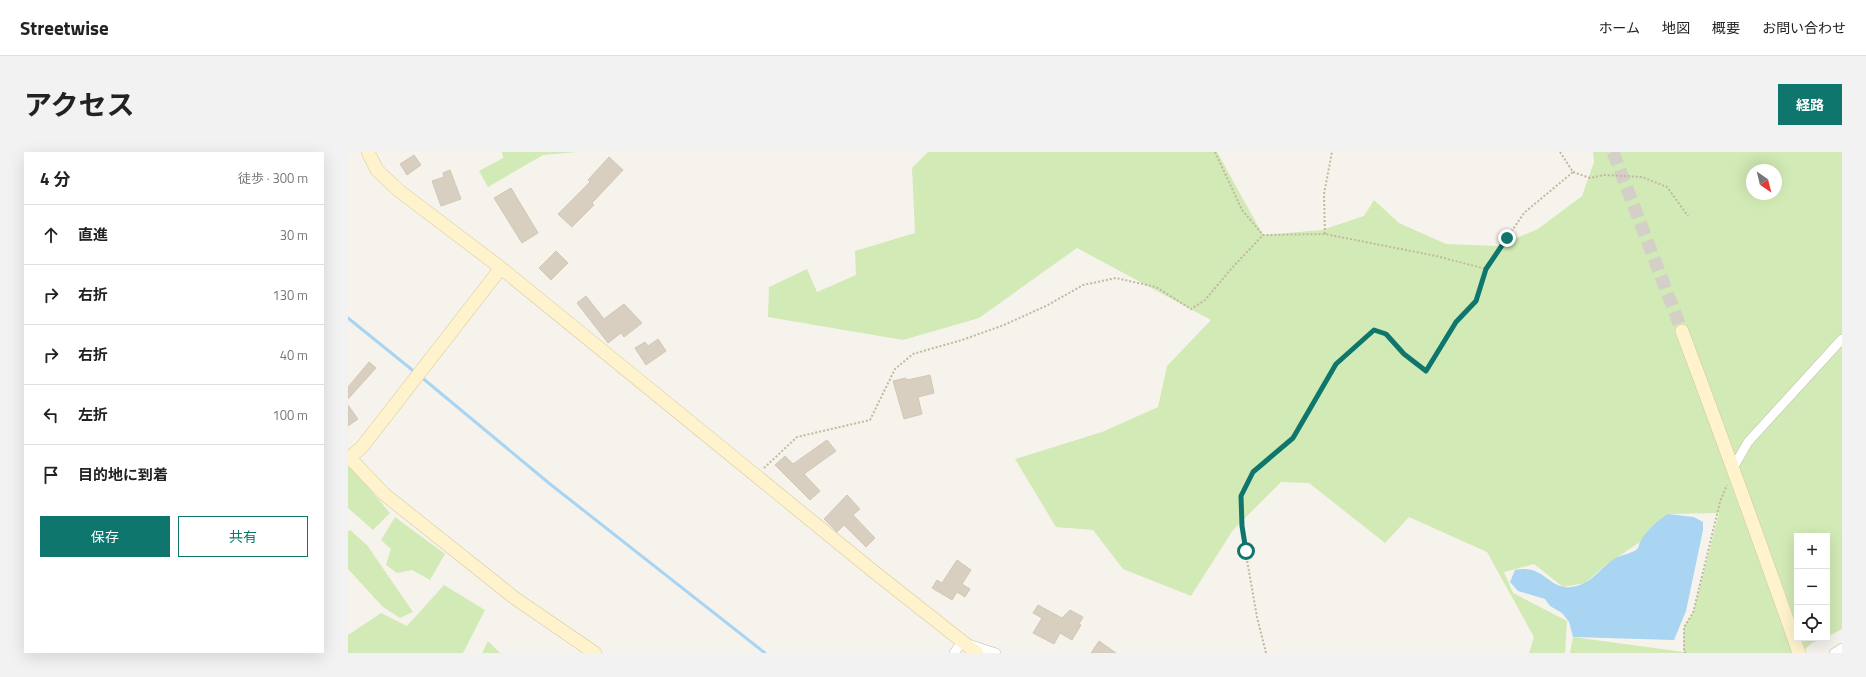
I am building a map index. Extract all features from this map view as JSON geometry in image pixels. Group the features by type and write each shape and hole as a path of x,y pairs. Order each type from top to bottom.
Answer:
{"street":[{"path":"368,152 377,170 398,190 501,268 756,476 977,653"},
{"path":"501,268 362,447 348,458 384,494 516,599 595,653"},
{"path":"1682,331 1799,653"},
{"path":"1733,468 1748,442 1842,338"},
{"path":"954,653 962,642"},
{"path":"962,642 996,653"},
{"path":"1834,653 1842,648"}],"path":[{"path":"1215,152 1242,210 1263,235"},
{"path":"1325,234 1324,194 1332,152"},
{"path":"1560,152 1572,172 1590,178 1604,175 1642,177 1667,187 1688,216"},
{"path":"1266,653 1257,617 1242,526 1241,496 1253,472 1293,438 1336,364 1374,330 1386,334 1404,354 1426,371 1456,322 1476,301 1486,269 1524,214 1572,172"},
{"path":"756,476 797,437 870,420 895,369 913,354 962,340 1004,325 1048,305 1084,285 1116,278 1156,288 1191,309 1205,300 1230,269 1263,235 1325,234 1436,256 1486,269"},
{"path":"1686,653 1684,652 1684,626 1693,613 1720,502 1733,468"}],"green space":[{"path":"502,152 577,152 543,155 488,187 479,171 503,158"},
{"path":"928,152 1217,152 1263,235 1322,230 1364,216 1374,200 1399,223 1446,244 1498,246 1538,229 1582,196 1594,162 1593,152 1842,152 1842,629 1830,635 1830,533 1794,533 1794,641 1817,641 1812,643 1801,653 1570,653 1573,637 1684,652 1684,627 1693,613 1719,513 1668,514 1640,542 1607,564 1585,583 1563,587 1534,564 1504,572 1513,593 1567,621 1565,653 1529,653 1534,637 1487,552 1409,517 1385,543 1309,483 1281,482 1233,530 1191,596 1123,569 1093,530 1056,527 1015,459 1102,432 1158,407 1167,366 1211,320 1077,248 979,318 903,340 768,317 769,287 807,269 817,292 856,275 855,251 915,233 912,168"},
{"path":"350,466 390,513 373,530 348,508 348,468"},
{"path":"395,517 445,554 430,580 412,570 397,573 386,565 391,549 381,540"},
{"path":"350,530 367,545 413,612 400,618 383,607 348,569 348,531"},
{"path":"444,585 485,610 463,653 348,653 348,635 381,613 407,626"},
{"path":"488,641 500,653 482,653"}],"water":[{"path":"1668,514 1694,517 1703,522 1703,530 1686,611 1674,640 1573,637 1569,622 1562,613 1550,606 1545,599 1518,591 1510,582 1515,570 1525,569 1540,574 1557,585 1563,587 1578,586 1589,580 1614,559 1636,550 1649,530"}],"building":[{"path":"414,155 421,165 407,175 400,164"},
{"path":"609,157 623,170 592,203 594,205 572,227 558,214 590,182 588,180"},
{"path":"450,170 461,199 441,206 432,181 444,177 443,173"},
{"path":"511,188 538,233 522,243 494,198"},
{"path":"556,251 568,263 551,280 539,268"},
{"path":"586,296 604,319 624,304 642,323 624,337 621,333 608,343 577,303"},
{"path":"658,339 666,351 646,365 635,348 645,342 648,346"},
{"path":"369,362 376,368 348,399 348,387"},
{"path":"930,375 934,393 918,397 922,414 904,419 893,381 906,378 907,380"},
{"path":"348,405 358,419 348,426"},
{"path":"827,440 836,451 804,474 820,491 810,500 775,465 785,456 793,464"},
{"path":"847,495 860,509 853,515 875,538 866,547 844,525 837,532 824,519"},
{"path":"957,560 971,570 962,584 970,589 965,597 957,592 952,600 932,588 937,580 942,583"},
{"path":"1038,605 1062,618 1070,610 1083,617 1079,624 1081,625 1072,640 1060,633 1054,644 1033,633 1042,618 1033,613"},
{"path":"1099,641 1116,653 1091,653"}],"waterway":[{"path":"348,318 416,373"},
{"path":"420,376 550,484 765,653"}],"tunnel":[{"path":"1613,152 1682,331"}],"route":[{"path":"1246,551 1242,526 1241,496 1253,472 1293,438 1336,364 1374,330 1386,334 1404,354 1426,371 1456,322 1476,301 1486,269 1507,238"}]}
